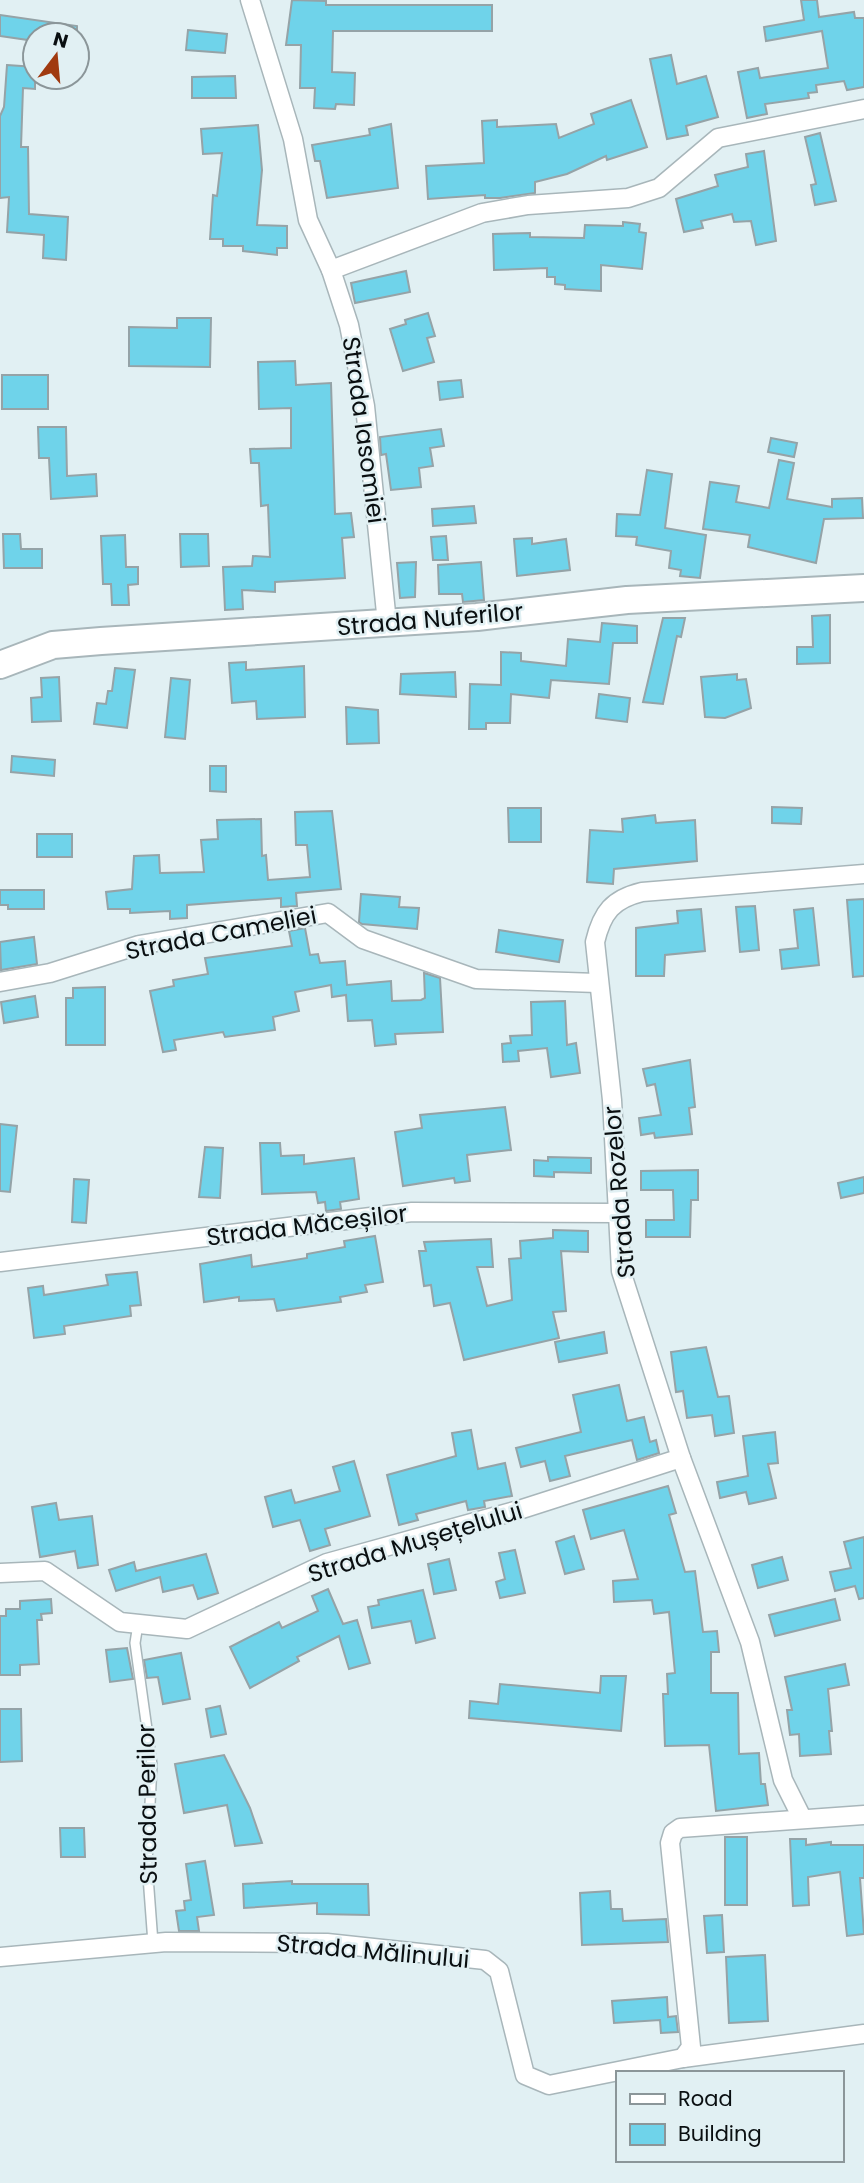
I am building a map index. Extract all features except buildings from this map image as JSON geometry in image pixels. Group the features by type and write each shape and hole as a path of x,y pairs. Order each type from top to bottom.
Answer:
{"main road":[{"name":"Strada Nuferilor","path":"0,665 53,645 477,617 627,600 864,588"}],"street":[{"name":"Strada Iasomiei","path":"250,0 293,139 308,220 331,271 349,325 365,406 387,623"},
{"path":"331,271 482,213 528,205 628,198 659,188 718,138 864,109"},
{"name":"Strada Rozelor","path":"802,1818 783,1780 750,1642 681,1458 621,1271 612,1100 597,983 595,942 599,923 609,906 623,896 642,892 864,874"},
{"name":"Strada Cameliei","path":"0,982 50,973 139,945 328,913 363,939 476,979 597,983"},
{"name":"Strada Măceșilor","path":"0,1262 412,1212 616,1213"},
{"name":"Strada Mușețelului","path":"0,1573 45,1571 120,1622 187,1629 327,1563 522,1509 681,1458"},
{"path":"683,2058 691,2048 670,1843 673,1833 680,1828 864,1815"},
{"name":"Strada Mălinului","path":"0,1957 153,1943 327,1943 485,1960 499,1971 525,2075 549,2085 616,2072"},
{"name":"Strada Mălinului","path":"618,2071 683,2058 864,2035"}],"lane":[{"name":"Strada Perilor","path":"138,1624 135,1643 152,1765 147,1863 153,1943"}]}
